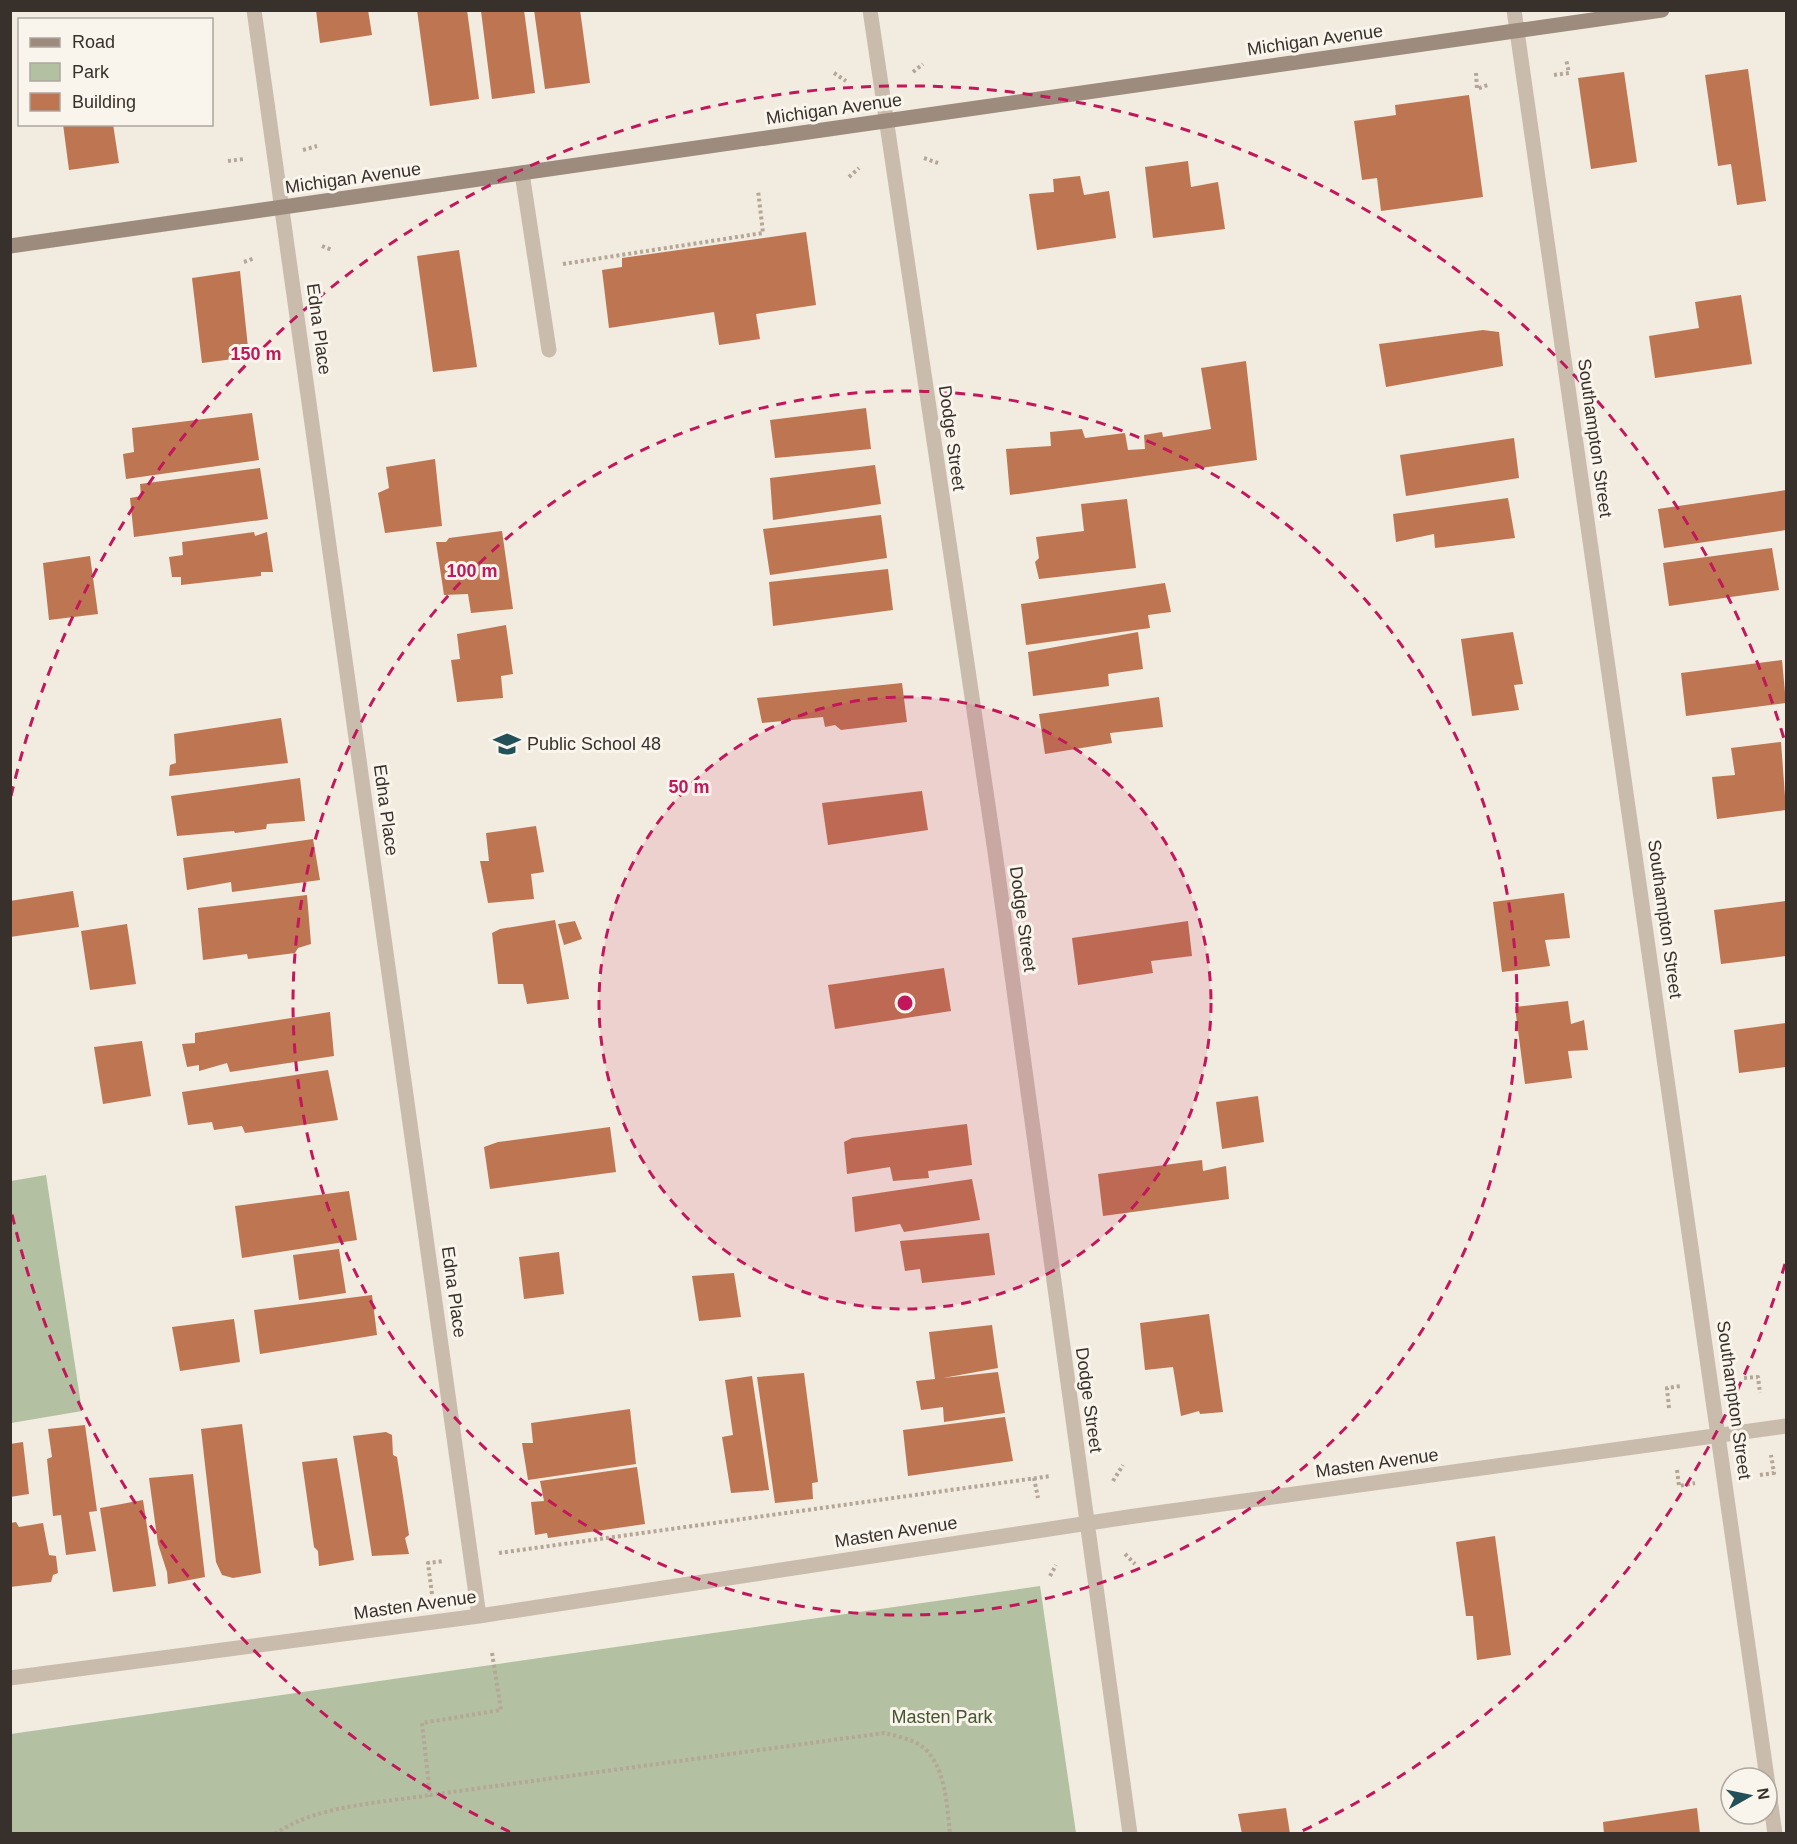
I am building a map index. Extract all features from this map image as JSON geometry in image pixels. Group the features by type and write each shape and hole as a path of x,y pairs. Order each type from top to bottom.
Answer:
{"street":[{"name":"Edna Place","path":"254,10 479,1616"},
{"name":"Dodge Street","path":"870,10 993,840 1130,1833"},
{"name":"Southampton Street","path":"1514,10 1775,1833"},
{"name":"Michigan Avenue","path":"10,246 1662,10"},
{"path":"522,173 549,350"},
{"name":"Masten Avenue","path":"10,1678 479,1616 1086,1523 1786,1426"}],"path":[{"path":"1554,75 1569,73 1566,58"},
{"path":"913,72 923,64"},
{"path":"834,73 846,81"},
{"path":"1476,73 1477,89 1490,84"},
{"path":"302,150 317,146"},
{"path":"924,158 938,163"},
{"path":"228,161 244,159"},
{"path":"849,177 859,168"},
{"path":"598,258 763,233 758,190"},
{"path":"322,246 332,250"},
{"path":"244,262 255,258"},
{"path":"1744,1378 1758,1377 1760,1393"},
{"path":"1669,1408 1667,1388 1684,1386"},
{"path":"1760,1475 1774,1473 1771,1455"},
{"path":"1113,1480 1123,1465"},
{"path":"1677,1467 1679,1486 1695,1483"},
{"name":"Masten Avenue","path":"499,1553 1051,1476"},
{"path":"1034,1478 1038,1498"},
{"path":"1125,1554 1135,1564"},
{"path":"431,1586 428,1563 445,1561"},
{"path":"1050,1575 1056,1565"},
{"path":"430,1795 422,1723 501,1710 492,1653"},
{"path":"275,1833 287,1825 334,1810 884,1733 904,1738 924,1748 938,1769 950,1833"}],"green space":[{"path":"46,1175 82,1411 11,1423 11,1181"},
{"name":"Masten Park","path":"1040,1586 1076,1833 11,1833 11,1734"}],"building":[{"path":"316,10 368,10 372,35 320,43"},
{"path":"417,10 467,10 479,99 430,106"},
{"path":"524,10 535,93 492,99 481,11"},
{"path":"534,10 580,10 590,83 545,89"},
{"path":"1748,69 1766,201 1737,205 1731,164 1718,166 1705,75"},
{"path":"1624,72 1637,162 1591,169 1578,78"},
{"path":"1469,95 1483,197 1381,211 1377,178 1362,180 1354,121 1396,115 1395,105"},
{"path":"63,126 113,126 119,163 69,170"},
{"path":"1188,161 1191,187 1218,182 1225,229 1153,238 1145,167"},
{"path":"1080,176 1084,195 1109,191 1116,238 1037,250 1029,194 1054,192 1053,179"},
{"path":"806,232 816,305 756,314 760,339 719,345 714,312 609,328 602,270 622,267 622,258"},
{"path":"459,250 477,367 433,372 417,256"},
{"path":"240,271 249,357 202,363 192,278"},
{"path":"1741,295 1752,364 1655,378 1649,336 1699,328 1695,302"},
{"path":"1483,330 1499,332 1503,366 1386,387 1379,344"},
{"path":"1246,361 1257,460 1010,495 1006,449 1051,446 1050,432 1082,429 1085,438 1125,433 1128,450 1145,449 1144,435 1162,432 1163,437 1211,429 1201,368"},
{"path":"866,408 871,449 775,458 770,420"},
{"path":"252,413 259,460 126,479 123,454 134,452 132,428"},
{"path":"1514,438 1519,478 1406,496 1400,455"},
{"path":"435,459 442,526 385,533 378,493 389,488 386,467"},
{"path":"875,465 881,504 773,520 770,478"},
{"path":"260,468 268,519 134,537 130,498 141,496 140,484"},
{"path":"1786,490 1786,530 1664,548 1658,509"},
{"path":"1508,498 1515,538 1435,548 1434,534 1396,542 1393,514"},
{"path":"1127,499 1136,568 1039,579 1035,562 1039,558 1036,537 1084,531 1081,504"},
{"path":"881,515 887,558 770,575 763,529"},
{"path":"502,531 513,609 471,613 468,594 444,595 436,542 446,542 449,538"},
{"path":"254,532 255,536 267,532 273,572 261,572 261,576 181,585 181,577 172,577 169,557 183,555 182,542"},
{"path":"1772,548 1779,590 1669,606 1663,563"},
{"path":"90,556 98,614 49,620 43,563"},
{"path":"888,569 893,610 773,626 769,582"},
{"path":"1165,583 1171,612 1148,615 1150,628 1026,645 1021,604"},
{"path":"506,625 513,674 501,676 503,698 457,702 451,660 460,659 457,634"},
{"path":"1138,632 1143,669 1108,674 1109,686 1033,696 1028,652"},
{"path":"1513,632 1523,684 1514,685 1519,710 1472,716 1461,639"},
{"path":"1782,660 1786,703 1686,716 1681,673"},
{"path":"902,683 907,722 841,730 835,725 825,727 823,717 762,723 757,698"},
{"path":"1159,697 1163,727 1110,733 1112,743 1045,754 1039,714"},
{"path":"281,718 288,763 169,776 170,765 176,763 174,734"},
{"path":"1781,742 1786,810 1717,819 1712,777 1735,775 1731,748"},
{"path":"300,778 305,821 267,824 266,829 235,833 234,831 177,836 171,796"},
{"path":"922,791 928,830 828,845 822,803"},
{"path":"536,826 544,872 531,874 534,899 488,903 480,861 489,861 486,833"},
{"path":"313,839 320,880 232,892 231,882 187,890 183,858"},
{"path":"73,891 79,927 10,937 10,901"},
{"path":"1564,893 1570,938 1545,940 1550,966 1502,972 1493,902"},
{"path":"307,895 311,944 298,948 295,953 248,959 247,954 203,960 198,908"},
{"path":"1786,901 1786,956 1721,964 1714,910"},
{"path":"555,920 569,999 527,1004 523,984 498,984 492,933 500,929"},
{"path":"575,921 582,939 564,945 558,924"},
{"path":"1188,921 1192,956 1151,961 1153,973 1078,985 1072,938"},
{"path":"127,924 136,984 90,990 81,931"},
{"path":"944,968 951,1011 835,1029 828,985"},
{"path":"1568,1001 1571,1024 1584,1020 1588,1050 1568,1051 1572,1078 1525,1084 1515,1007"},
{"path":"330,1012 334,1056 230,1072 227,1063 199,1071 199,1065 187,1067 182,1044 195,1043 195,1033"},
{"path":"1786,1023 1786,1067 1739,1073 1734,1030"},
{"path":"142,1041 151,1096 103,1104 94,1047"},
{"path":"328,1070 338,1120 245,1133 242,1126 214,1130 212,1122 188,1125 182,1092"},
{"path":"1258,1096 1264,1142 1222,1149 1216,1102"},
{"path":"967,1124 972,1165 928,1171 929,1178 893,1181 890,1167 847,1174 844,1142 852,1138"},
{"path":"610,1127 616,1172 490,1189 484,1147 498,1142"},
{"path":"1202,1160 1203,1171 1226,1166 1229,1199 1103,1216 1098,1174"},
{"path":"972,1179 980,1220 904,1232 900,1224 855,1232 852,1197"},
{"path":"349,1191 357,1240 242,1258 235,1206"},
{"path":"989,1233 995,1275 922,1283 920,1269 905,1271 900,1241"},
{"path":"339,1249 346,1293 299,1300 293,1255"},
{"path":"559,1252 564,1294 524,1299 519,1257"},
{"path":"734,1273 741,1317 699,1321 692,1276"},
{"path":"372,1295 377,1335 260,1354 254,1310"},
{"path":"1209,1314 1223,1412 1200,1414 1199,1411 1181,1416 1173,1367 1145,1370 1140,1323"},
{"path":"234,1319 240,1362 180,1371 172,1327"},
{"path":"992,1325 998,1368 943,1378 998,1372 1005,1413 944,1422 943,1407 921,1410 916,1381 935,1379 929,1332"},
{"path":"804,1373 818,1482 812,1483 813,1499 775,1503 757,1377"},
{"path":"752,1376 769,1490 731,1493 722,1437 733,1435 725,1380"},
{"path":"630,1409 636,1464 528,1480 522,1443 533,1443 531,1423"},
{"path":"1005,1417 1013,1461 908,1476 903,1430"},
{"path":"242,1424 261,1573 233,1578 222,1575 216,1562 201,1429"},
{"path":"85,1425 97,1511 89,1512 96,1551 66,1555 61,1515 53,1516 47,1459 52,1457 48,1429"},
{"path":"386,1432 392,1435 393,1455 397,1457 409,1535 405,1538 409,1554 372,1556 353,1436"},
{"path":"23,1442 29,1494 10,1497 10,1444"},
{"path":"337,1458 354,1560 319,1566 318,1551 314,1547 302,1462"},
{"path":"637,1467 645,1524 548,1538 547,1533 535,1535 531,1502 544,1501 540,1481"},
{"path":"193,1474 205,1577 168,1584 167,1572 158,1544 149,1478"},
{"path":"143,1500 156,1586 113,1592 100,1508"},
{"path":"16,1522 19,1527 43,1523 49,1555 56,1556 58,1573 53,1575 51,1582 10,1587 10,1523"},
{"path":"1495,1536 1511,1655 1477,1660 1473,1616 1466,1616 1456,1542"},
{"path":"1286,1808 1290,1834 1242,1834 1238,1814"},
{"path":"1697,1808 1700,1834 1604,1834 1603,1822"}],"place":[{"name":"Public School 48","path":"507,744"}]}
